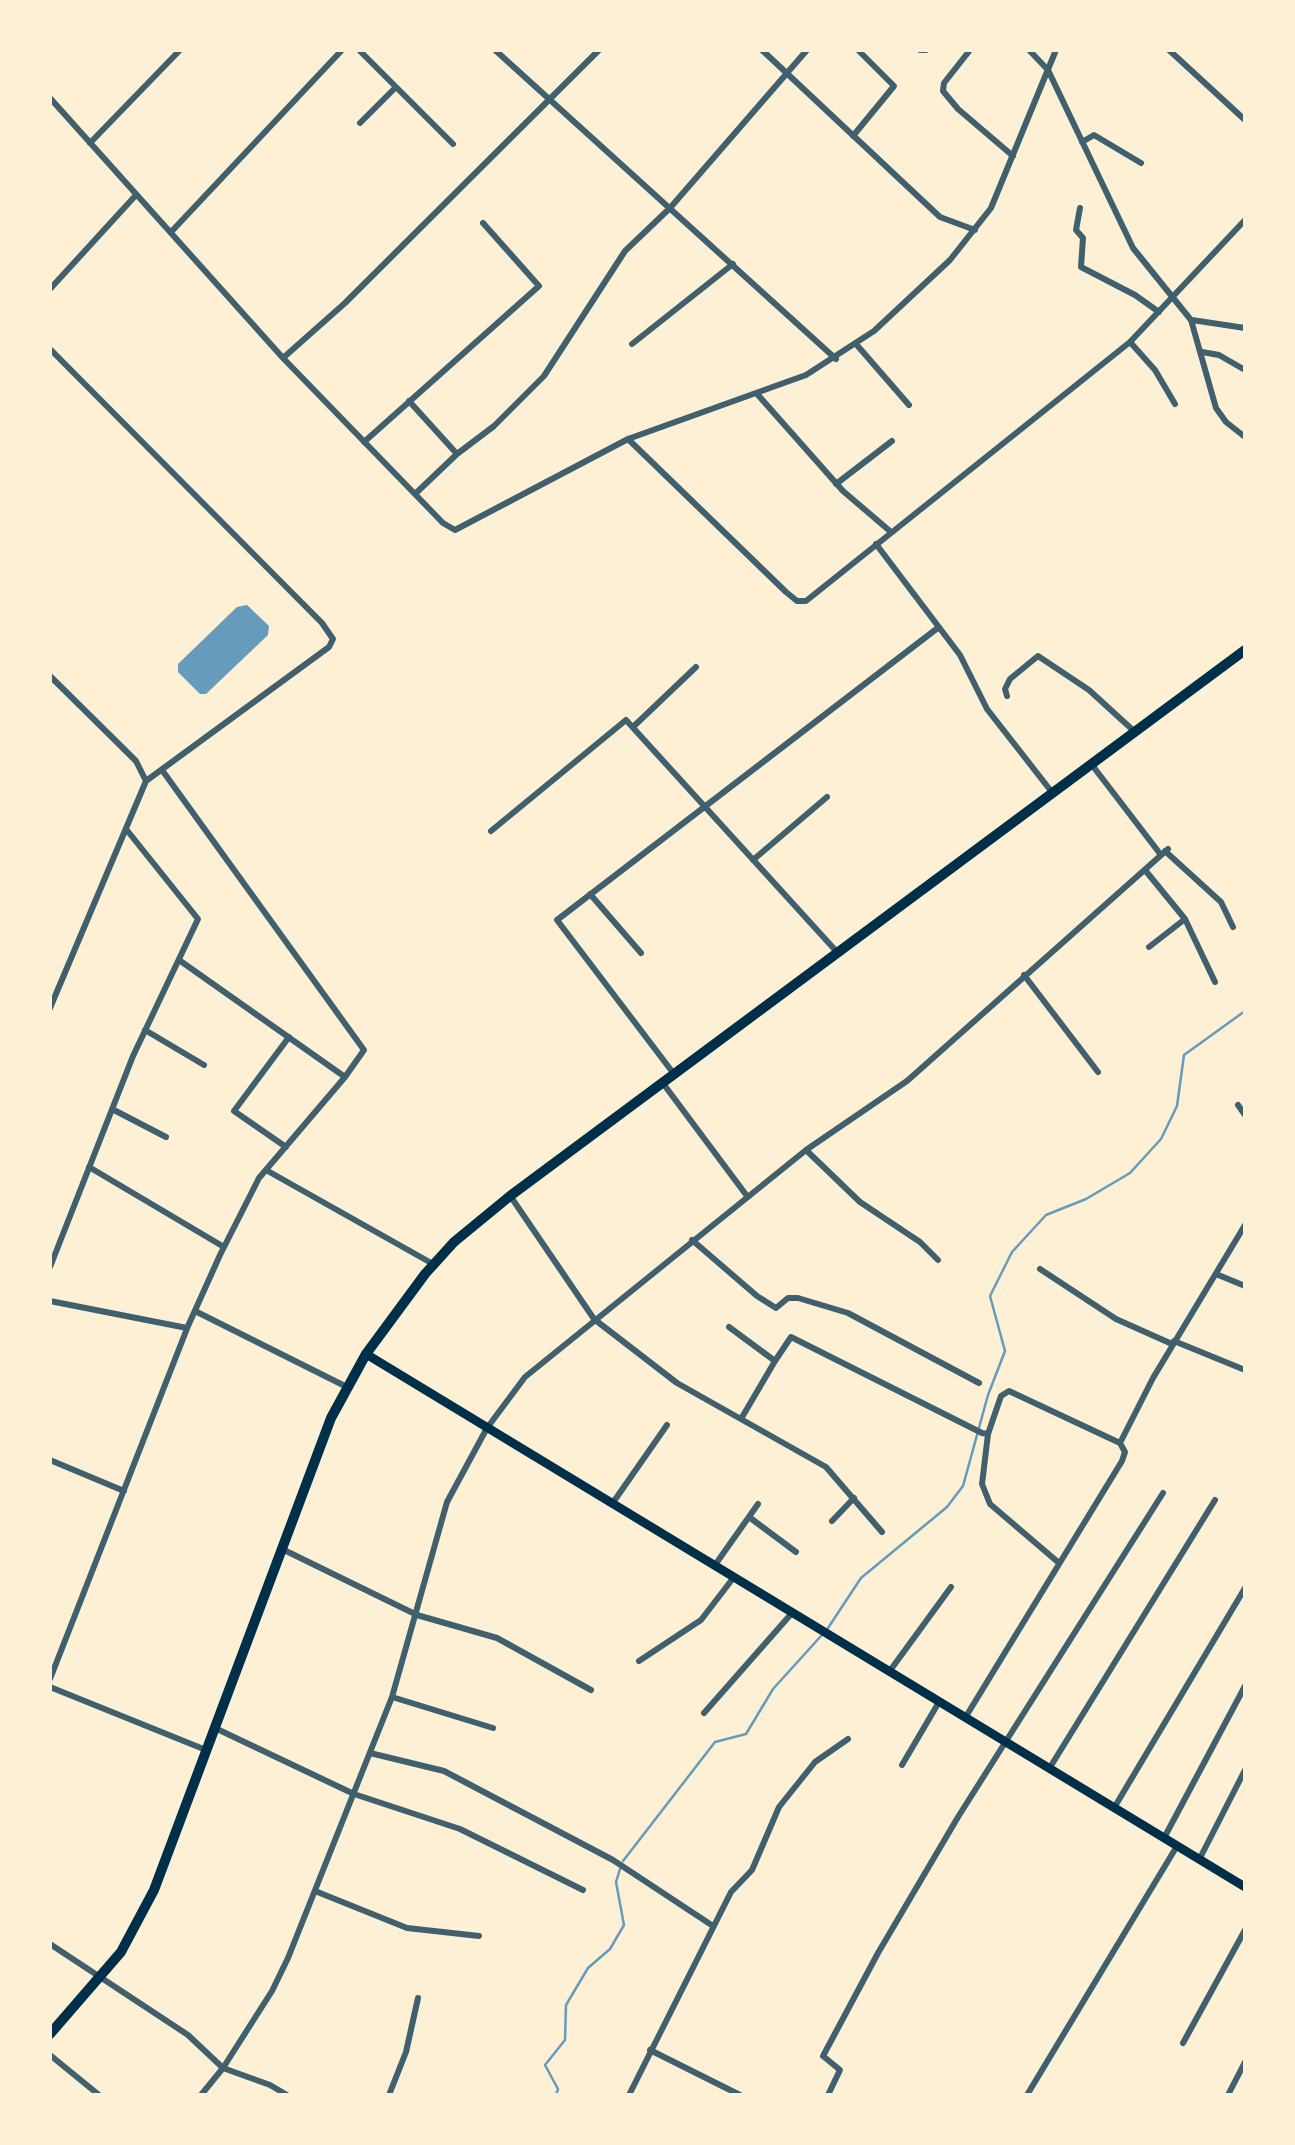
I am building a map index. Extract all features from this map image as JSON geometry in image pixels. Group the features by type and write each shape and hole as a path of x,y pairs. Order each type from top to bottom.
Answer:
{"highway":[{"path":"50,2034 120,1952 154,1890 331,1418 366,1354 434,1264 454,1242 510,1196 1245,650"}],"main road":[{"path":"366,1354 1245,1887"}],"street":[{"path":"90,143 180,50"},
{"path":"172,232 342,50"},
{"path":"359,50 454,144"},
{"path":"495,50 836,359"},
{"path":"283,358 345,303 599,50"},
{"path":"762,50 940,217 975,230"},
{"path":"415,494 494,426 544,376 626,251 670,208 807,50"},
{"path":"853,136 894,86 858,50"},
{"path":"970,50 944,83 943,91 958,110 1012,156"},
{"path":"1029,50 1048,70 1133,248 1191,320 1216,408 1245,437"},
{"path":"50,98 283,358 443,524 456,530 628,439 806,376 856,344 919,290 975,230 990,208 1056,50"},
{"path":"1170,50 1245,120"},
{"path":"360,123 396,86"},
{"path":"1082,142 1090,136 1101,138 1141,163"},
{"path":"50,289 136,195"},
{"path":"1080,208 1076,230 1083,238 1082,267 1159,312"},
{"path":"628,439 797,601 806,601 1130,342 1245,220"},
{"path":"364,442 538,286 483,223"},
{"path":"632,344 733,264"},
{"path":"1191,320 1245,328"},
{"path":"1130,342 1175,404"},
{"path":"856,344 909,405"},
{"path":"50,349 334,638 329,647 146,781 50,1008"},
{"path":"1202,352 1219,355 1245,370"},
{"path":"758,395 836,484 891,532"},
{"path":"410,401 457,454"},
{"path":"836,484 892,441"},
{"path":"876,544 960,655 987,709 1051,791"},
{"path":"674,1074 557,920 939,627"},
{"path":"1007,696 1005,689 1010,679 1038,656 1089,690 1135,732"},
{"path":"634,727 696,667"},
{"path":"50,676 136,761 146,781"},
{"path":"491,832 624,720 837,952"},
{"path":"1090,764 1165,852 1222,902 1232,928"},
{"path":"162,770 364,1050 266,1170 224,1248 187,1328 54,1661 50,1683 209,1751"},
{"path":"753,860 827,797"},
{"path":"50,1267 145,1030 198,919 126,828"},
{"path":"201,2095 272,1991 392,1696 446,1502 487,1428 525,1378 806,1150 907,1081 1165,852"},
{"path":"1146,870 1185,919 1215,982"},
{"path":"590,894 640,953"},
{"path":"1149,947 1185,919"},
{"path":"178,960 345,1077"},
{"path":"1024,975 1098,1072"},
{"path":"145,1030 204,1065"},
{"path":"286,1146 234,1111 289,1038"},
{"path":"662,1082 748,1196"},
{"path":"1238,1105 1245,1115"},
{"path":"112,1110 166,1137"},
{"path":"806,1150 860,1202 920,1242 938,1260"},
{"path":"89,1167 224,1248"},
{"path":"266,1170 434,1264"},
{"path":"510,1196 594,1319 678,1383 826,1467 882,1532"},
{"path":"1120,1443 1173,1343 1245,1225"},
{"path":"692,1240 776,1308 788,1298 798,1298 848,1313 980,1383"},
{"path":"1040,1270 1116,1319 1245,1370"},
{"path":"1216,1274 1245,1286"},
{"path":"50,1300 187,1328"},
{"path":"195,1311 347,1387"},
{"path":"729,1327 776,1361"},
{"path":"741,1419 791,1336 985,1434"},
{"path":"965,1718 1060,1563 1122,1461 1124,1452 1120,1443 1008,1391 1001,1396 985,1434 982,1484 990,1504 1060,1563"},
{"path":"612,1504 668,1425"},
{"path":"50,1460 124,1491"},
{"path":"828,2095 840,2069 824,2056 878,1953 1005,1742 1163,1493"},
{"path":"832,1521 854,1498"},
{"path":"1049,1768 1215,1500"},
{"path":"715,1566 758,1504"},
{"path":"749,1517 796,1552"},
{"path":"282,1550 417,1615 497,1638 591,1690"},
{"path":"638,1661 701,1620 734,1577"},
{"path":"889,1672 951,1587"},
{"path":"1114,1808 1245,1588"},
{"path":"704,1713 792,1613"},
{"path":"1164,1838 1245,1686"},
{"path":"392,1696 493,1728"},
{"path":"902,1765 939,1702"},
{"path":"217,1729 354,1794 460,1829 583,1890"},
{"path":"630,2095 713,1926 731,1892 752,1870 789,1792 814,1762 848,1739"},
{"path":"370,1753 444,1771 628,1869 713,1926"},
{"path":"1199,1860 1245,1770"},
{"path":"1026,2095 1177,1846"},
{"path":"315,1891 407,1928 479,1936"},
{"path":"1182,2042 1245,1930"},
{"path":"50,1944 188,2035 223,2068 270,2084 287,2095"},
{"path":"389,2095 406,2052 418,1998"},
{"path":"650,2050 740,2095"},
{"path":"50,2055 99,2095"},
{"path":"1228,2095 1245,2062"}],"water":[{"path":"247,605 269,626 268,635 206,694 200,694 178,672 178,664 237,607"}],"waterway":[{"path":"826,1631 861,1578 947,1507 963,1486 988,1395 1005,1351 990,1296 1012,1252 1046,1215 1086,1199 1130,1173 1161,1139 1177,1106 1184,1055 1245,1011"},
{"path":"623,1861 715,1742 746,1734 773,1689 821,1636"},
{"path":"556,2095 558,2089 545,2065 565,2040 566,2005 588,1968 610,1949 624,1925 616,1882 620,1869"}]}
